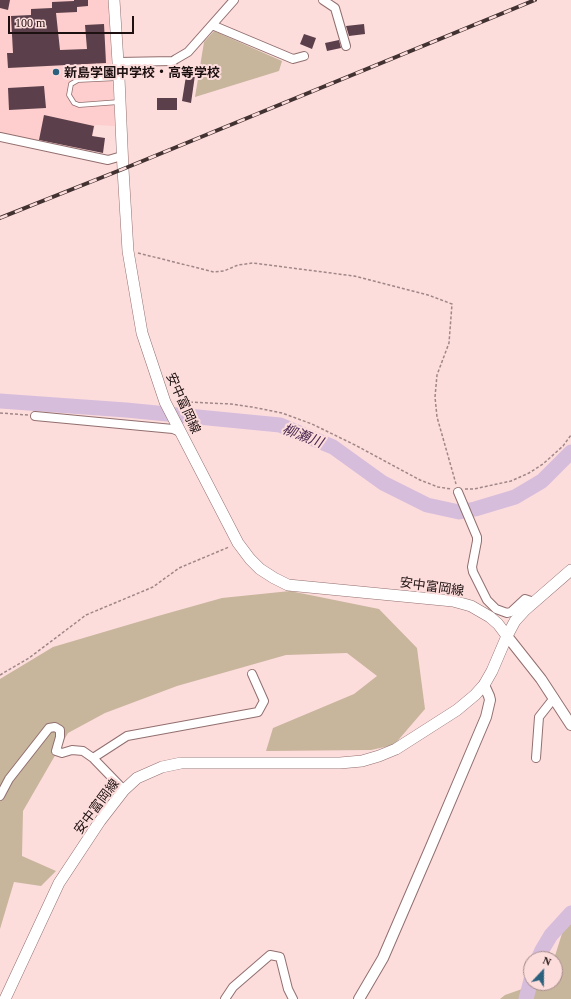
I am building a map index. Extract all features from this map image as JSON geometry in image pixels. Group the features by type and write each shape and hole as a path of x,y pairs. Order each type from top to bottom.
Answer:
{"main road":[{"name":"安中富岡線","path":"5,999 59,883 100,821 124,790 137,778 162,767 181,763 340,763 362,761 379,756 396,749 457,710 484,685 492,671 507,636 498,624 490,617 471,606 453,601 288,585 260,569 250,559 238,542 165,400 142,333 128,251 114,0"},
{"path":"507,636 515,621 534,602 571,570"}],"street":[{"path":"118,62 173,61 188,52 234,0"},
{"path":"323,0 335,8 341,24 346,46"},
{"path":"212,25 293,58 304,56"},
{"path":"0,136 108,160 122,156"},
{"path":"35,416 180,431"},
{"path":"458,490 477,541 472,567 473,572 487,600 496,609 507,613 511,612 525,599 534,602"},
{"path":"507,636 554,698 571,725"},
{"path":"93,758 127,736 258,712 264,701 252,674"},
{"path":"358,999 383,958 486,717 490,696 484,685"},
{"path":"536,758 539,717 554,698"},
{"path":"0,796 9,779 50,728 55,727 60,730 60,737 56,750 62,754 72,750 84,751 93,758 124,790"},
{"path":"225,999 233,987 270,955 280,957 288,989 293,999"}],"lane":[{"path":"119,78 78,80 71,84 69,96 74,103 79,105 120,102"}],"path":[{"path":"128,251 151,255 164,260 214,272 224,271 238,264 253,263 354,276 428,295 452,304 449,343 437,375 434,397 437,417 458,490"},
{"path":"165,400 231,404 282,413 312,424 356,445 420,480 438,487 458,490 474,489 511,480 529,473 543,464 563,446 571,435"},
{"path":"0,413 35,416"},
{"path":"0,675 28,658 86,615 153,587 179,568 238,542"}],"shaded area":[{"name":"新島学園中学校・高等学校","path":"0,0 108,0 115,126 95,125 89,153 0,134"},
{"path":"214,31 282,61 279,71 195,97 204,42"},
{"path":"290,591 379,609 417,648 425,709 394,745 371,750 266,751 273,728 354,694 377,676 347,653 286,655 177,686 105,713 68,733 23,811 22,856 56,871 41,886 14,882 0,929 0,679 53,647 222,598"},
{"path":"571,905 571,999 500,999 505,995 523,989 523,991 563,991 563,951 557,951"}],"building":[{"path":"0,0 10,0 8,10 0,8"},
{"path":"88,0 88,6 77,7 77,12 56,13 60,50 87,49 85,25 104,24 106,63 8,68 7,53 13,53 11,16 31,15 31,9 52,8 52,2"},
{"path":"364,24 365,34 349,36 346,26"},
{"path":"304,34 316,38 312,49 300,44"},
{"path":"339,40 341,48 327,51 325,43"},
{"path":"185,66 196,68 191,103 182,101 186,76 183,76"},
{"path":"44,86 46,108 9,110 8,88"},
{"path":"157,98 177,98 177,110 157,110"},
{"path":"44,115 94,126 92,136 105,138 103,153 39,140"}],"waterway":[{"name":"柳瀬川","path":"0,401 126,410 280,425 333,447 383,483 427,505 459,512 475,509 515,497 542,481 571,452"},
{"path":"542,951 551,935 571,913"},
{"path":"526,999 528,991"}],"railway":[{"path":"0,218 535,0"}],"place":[{"name":"新島学園中学校・高等学校","path":"56,72"}]}
